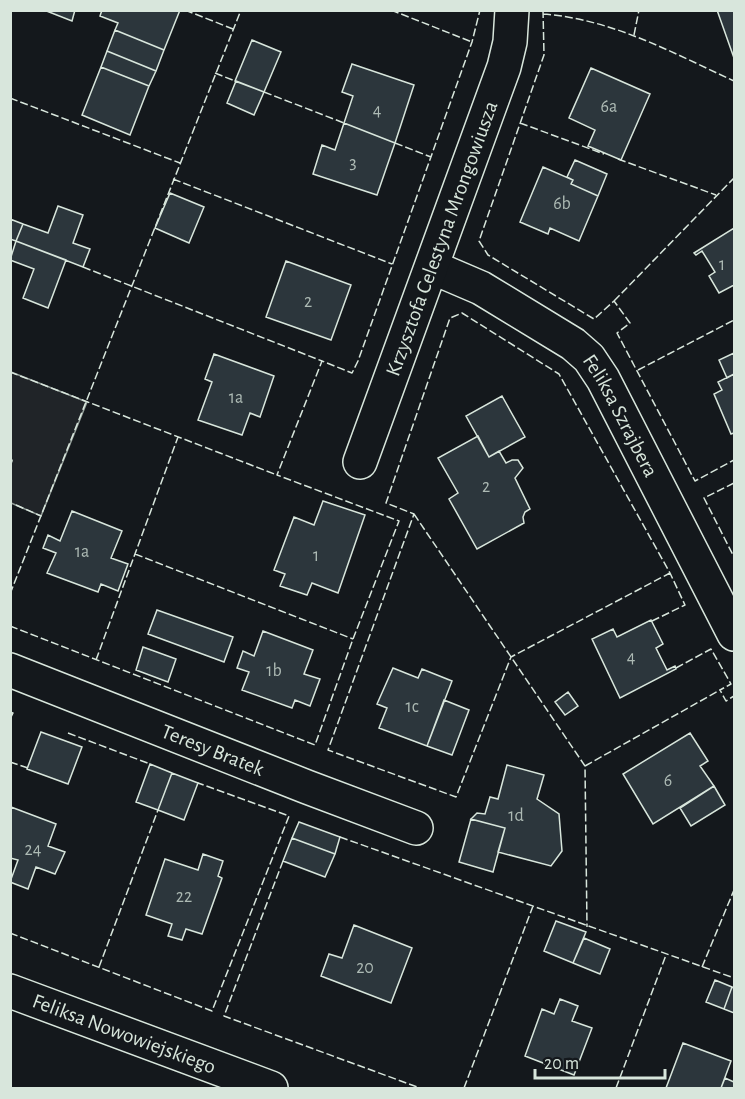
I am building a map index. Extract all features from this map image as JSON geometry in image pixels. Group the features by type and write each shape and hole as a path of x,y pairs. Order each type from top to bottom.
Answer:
{"street":[{"name":"Krzysztofa Celestyna Mrongowiusza","path":"360,462 504,67 510,42 512,10"},
{"name":"Feliksa Szrajbera","path":"432,267 481,288 573,344 589,358 603,379 735,634"},
{"name":"Teresy Bratek","path":"10,670 416,828"},
{"name":"Feliksa Nowowiejskiego","path":"10,991 271,1089"}],"shaded area":[{"path":"11,372 87,402 41,516 11,503"}],"building":[{"path":"44,10 75,10 72,21"},
{"path":"102,10 180,10 164,50 115,30 118,23 100,16"},
{"path":"717,10 734,10 734,58"},
{"path":"115,30 164,50 156,71 107,51"},
{"path":"252,40 281,52 264,92 235,81"},
{"path":"107,51 156,71 149,86 101,67"},
{"path":"352,64 414,85 395,143 344,123 353,96 342,92"},
{"path":"101,67 149,86 130,135 82,115"},
{"path":"591,68 650,94 621,160 588,146 595,130 569,118"},
{"path":"236,81 264,92 254,115 227,103"},
{"path":"344,123 395,143 377,195 313,174 322,145 335,150"},
{"path":"575,160 607,174 598,196 571,184 573,180 567,177"},
{"path":"543,167 573,180 571,184 598,196 579,241 550,228 548,234 520,222"},
{"path":"170,193 204,207 189,243 155,228"},
{"path":"58,206 83,215 73,243 90,249 83,267 16,241 23,224 48,233"},
{"path":"10,219 23,224 16,241 10,239"},
{"path":"734,228 734,285 719,293 709,276 715,272 702,251 696,255 694,253"},
{"path":"16,241 66,260 48,308 23,298 34,269 10,260"},
{"path":"286,261 351,285 331,340 266,317"},
{"path":"734,353 734,374 727,378 719,360"},
{"path":"214,354 274,376 260,417 250,413 242,435 198,420 212,382 205,379"},
{"path":"734,374 734,433 731,434 714,394 722,390 718,382"},
{"path":"502,396 525,437 489,457 466,416"},
{"path":"478,436 489,457 499,451 506,463 518,460 523,468 515,478 530,509 525,512 524,523 477,549 449,499 458,493 438,458"},
{"path":"323,501 365,515 338,593 312,583 307,595 280,586 285,574 274,570 294,517 314,525"},
{"path":"72,511 122,531 111,558 128,564 118,591 101,584 98,592 47,573 56,553 43,548 48,535 60,541"},
{"path":"157,610 233,637 224,662 148,634"},
{"path":"651,620 663,644 656,648 667,670 675,666 676,669 620,698 592,639 613,629 617,637"},
{"path":"263,631 313,650 304,674 320,679 310,706 295,700 292,708 242,690 249,672 237,668 243,651 254,656"},
{"path":"143,647 176,659 168,682 136,670"},
{"path":"393,668 418,678 422,669 452,681 427,746 379,728 387,708 377,704"},
{"path":"568,692 578,706 565,715 555,702"},
{"path":"444,700 469,710 452,755 427,746"},
{"path":"41,732 82,747 68,784 27,769"},
{"path":"690,733 708,761 700,766 714,786 653,824 623,774"},
{"path":"150,764 172,773 158,810 136,802"},
{"path":"507,765 544,775 537,799 559,814 562,851 551,866 498,852 505,828 471,819 477,813 485,814 490,797 498,799"},
{"path":"172,773 198,783 184,820 158,810"},
{"path":"714,786 725,805 691,826 680,808"},
{"path":"11,807 56,824 48,846 65,852 55,874 36,867 28,889 10,882 18,860 10,858"},
{"path":"471,819 505,828 493,872 459,862"},
{"path":"299,822 340,837 335,854 292,838"},
{"path":"292,838 335,854 325,877 283,861"},
{"path":"203,854 223,861 218,876 222,878 202,934 186,929 182,940 168,936 172,924 146,915 165,859 198,870"},
{"path":"556,921 586,932 573,963 544,951"},
{"path":"354,925 412,948 391,1003 321,976 329,954 342,958"},
{"path":"584,938 610,949 600,974 573,963"},
{"path":"715,980 732,987 724,1009 706,1002"},
{"path":"732,987 734,988 734,1013 724,1009"},
{"path":"560,999 578,1006 572,1021 592,1028 574,1075 525,1056 542,1009 554,1014"},
{"path":"683,1043 731,1061 721,1088 666,1088"},
{"path":"725,1078 734,1082 734,1088 721,1088"}],"fence":[{"path":"185,10 233,29"},
{"path":"10,594 241,10"},
{"path":"391,10 472,42"},
{"path":"10,626 315,745 399,521 277,475 322,361 352,373 358,361 472,42 480,10"},
{"path":"543,10 544,55 479,241 488,255 594,319 614,301 630,323 617,333 695,481 734,460"},
{"path":"634,35 639,10"},
{"path":"543,14 569,17 618,30 734,81"},
{"path":"215,73 235,81"},
{"path":"264,92 344,123"},
{"path":"10,98 180,163"},
{"path":"520,123 604,154"},
{"path":"395,143 431,157"},
{"path":"618,159 716,195"},
{"path":"614,301 734,178"},
{"path":"173,179 392,264"},
{"path":"83,267 322,361"},
{"path":"652,621 685,605 670,573 559,374 462,313 450,318 386,503 414,514 328,750 456,797 511,657 670,573"},
{"path":"638,370 734,320"},
{"path":"10,372 277,475"},
{"path":"96,660 178,437"},
{"path":"10,460 12,460 10,467"},
{"path":"734,483 704,498 734,557"},
{"path":"16,505 41,516"},
{"path":"414,514 585,766 587,927"},
{"path":"135,554 353,639"},
{"path":"676,668 711,649 731,684 720,690 726,701 734,696"},
{"path":"585,766 720,690"},
{"path":"10,712 13,713 10,719"},
{"path":"68,733 150,764"},
{"path":"10,762 28,768"},
{"path":"10,933 212,1011 289,816 198,783"},
{"path":"99,967 158,810"},
{"path":"340,837 734,978"},
{"path":"283,861 224,1016 420,1088"},
{"path":"702,967 734,890"},
{"path":"464,1088 533,906"},
{"path":"616,1088 666,955"}]}
